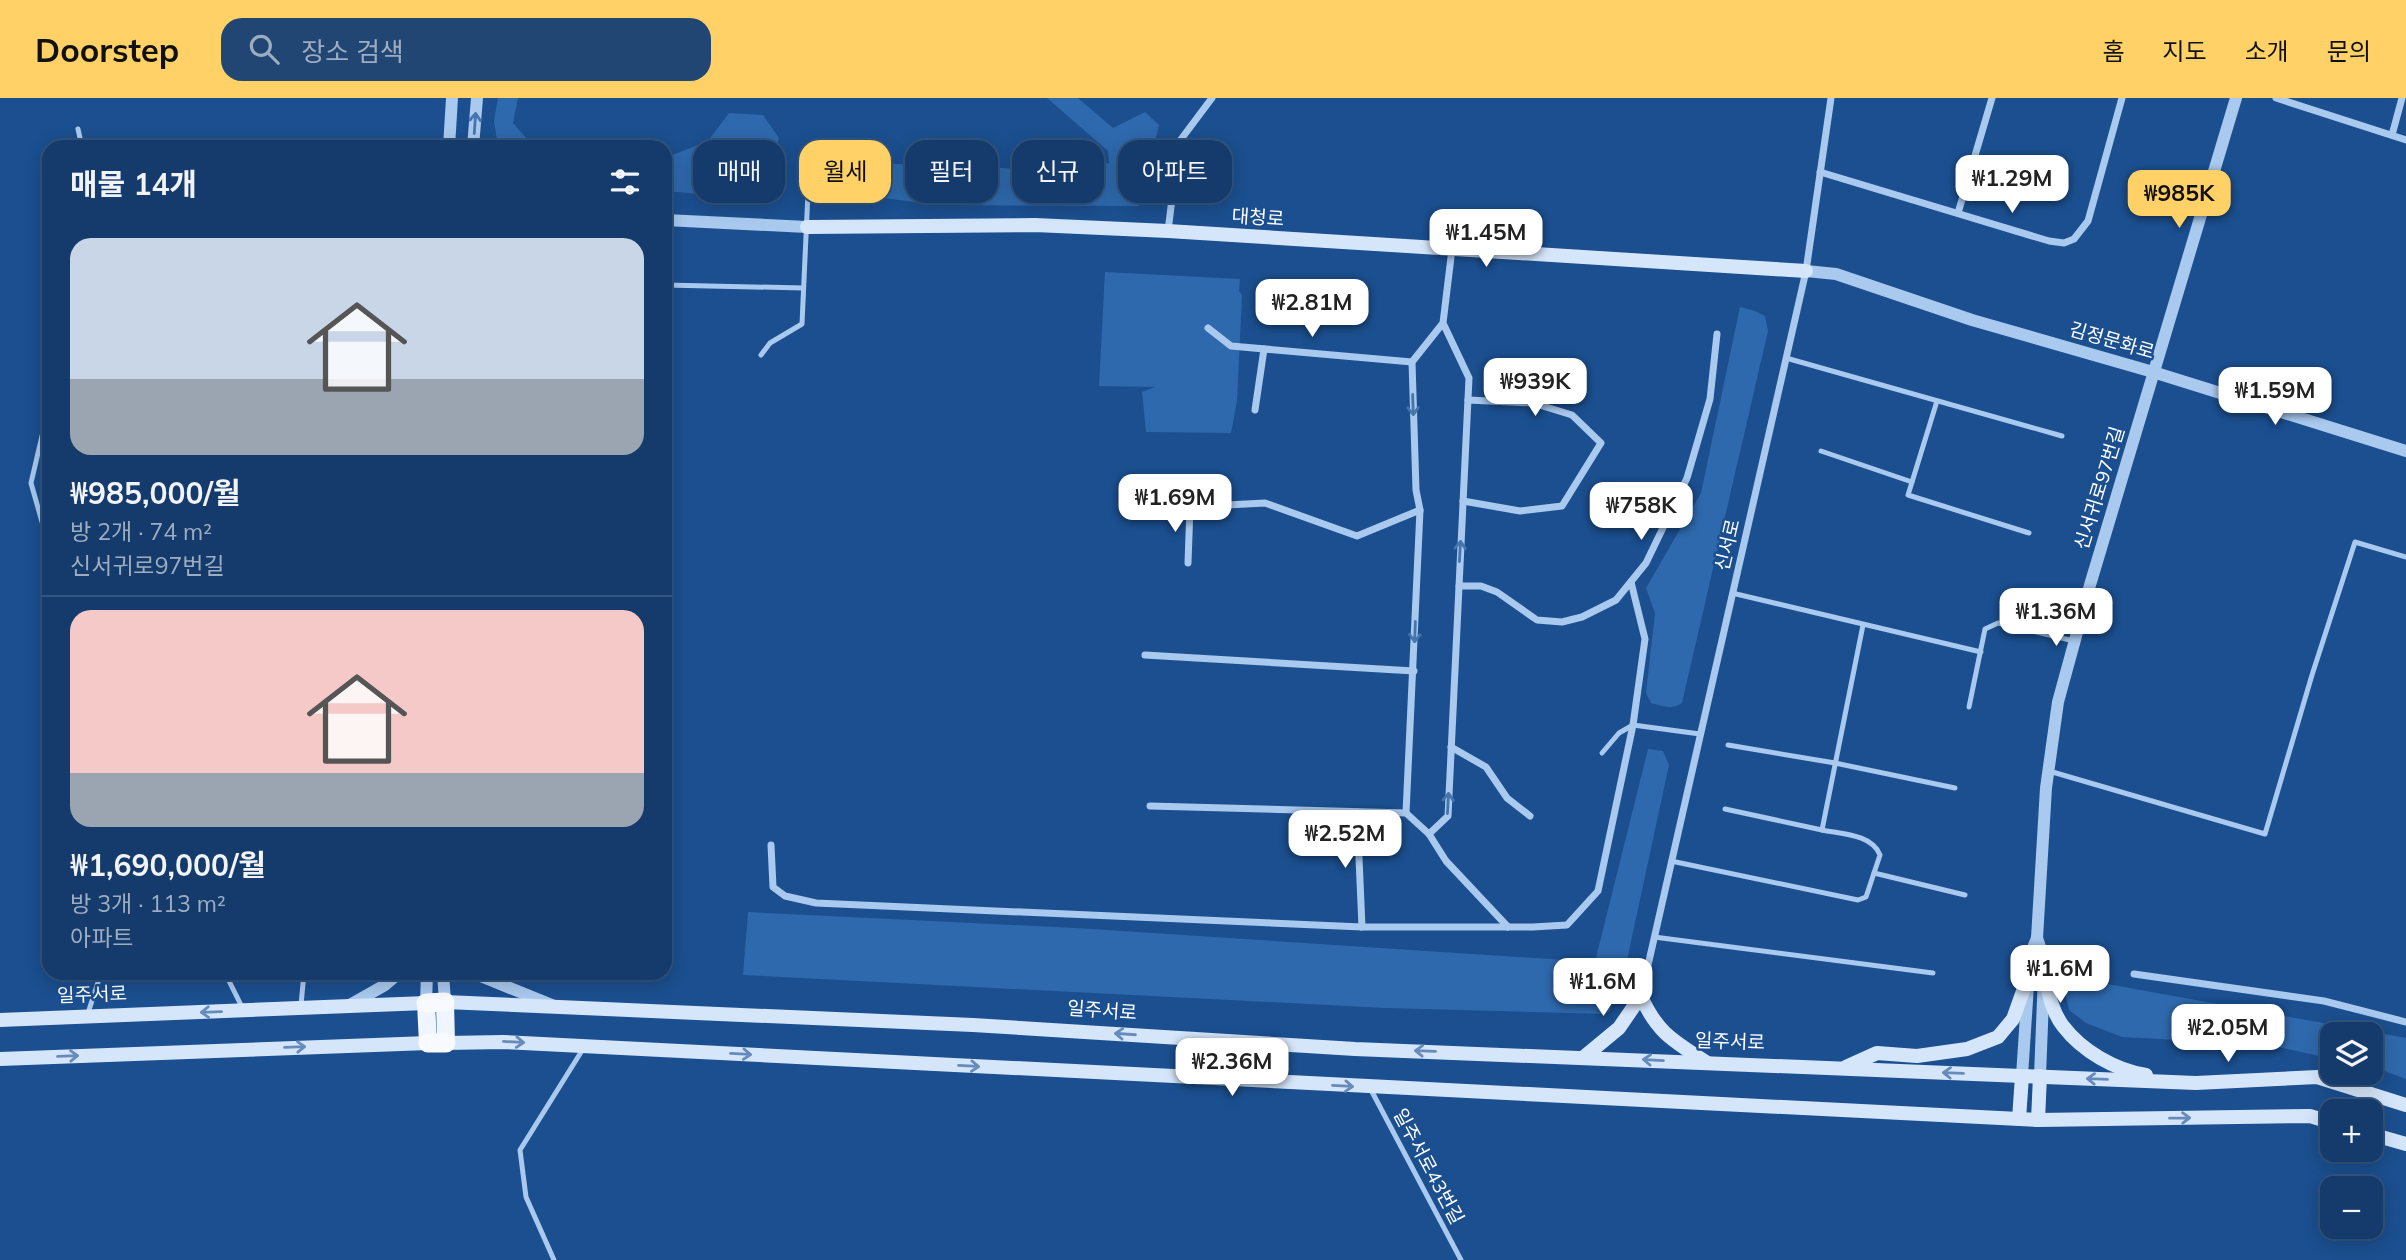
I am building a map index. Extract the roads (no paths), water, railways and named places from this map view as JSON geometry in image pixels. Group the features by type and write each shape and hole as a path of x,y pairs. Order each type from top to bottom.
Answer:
{"main road":[{"name":"대청로","path":"807,227 1035,225 1806,271"},
{"path":"2044,974 2050,1000 2061,1024 2083,1046 2105,1061 2139,1074 2196,1083"},
{"path":"1841,1069 1877,1053 1917,1056 1967,1049 1998,1037 2013,1019 2028,977"},
{"path":"1584,1057 1619,1028 1641,996"},
{"path":"1641,996 1652,1020 1669,1038 1707,1063"},
{"path":"435,1002 437,1043"},
{"name":"일주서로","path":"0,1020 435,1002 552,1005 973,1025 1355,1049 1841,1069 2196,1083 2317,1077 2406,1105"},
{"path":"0,1059 503,1042 2038,1120 2310,1116 2320,1119"},
{"path":"2019,1119 2022,1076"},
{"path":"2038,1120 2040,1076"},
{"path":"2383,1137 2406,1144"}],"street":[{"path":"449,140 452,98"},
{"path":"474,140 477,98"},
{"path":"1168,231 1180,142 1212,98"},
{"name":"신서로","path":"1641,996 1806,271 1830,98"},
{"path":"1958,213 1992,98"},
{"path":"1820,172 2049,241 2064,243 2074,239 2088,221 2122,98"},
{"name":"신서귀로97번길","path":"2022,1076 2030,956 2037,938 2049,771 2058,702 2235,98"},
{"path":"2276,98 2406,140"},
{"path":"2392,135 2403,98"},
{"name":"대청로","path":"672,220 807,227"},
{"path":"1406,813 1420,510 1416,490 1412,362 1443,323 1452,249"},
{"name":"김정문화로","path":"1806,271 1836,274 1972,320 2153,372 2406,451"},
{"path":"1429,834 1448,816 1469,378 1443,323"},
{"path":"1208,328 1231,346 1412,362"},
{"path":"1459,586 1481,586 1497,592 1537,620 1562,622 1583,617 1616,600 1646,564 1687,478 1710,399 1717,334"},
{"path":"1255,410 1264,349"},
{"path":"1463,501 1520,511 1562,506 1601,443 1572,415 1533,403 1468,400"},
{"path":"1150,509 1265,503 1357,536 1420,510"},
{"path":"1188,563 1190,507"},
{"path":"771,845 773,887 785,896 817,902 1362,927 1566,925 1598,891 1633,725 1645,639 1631,582"},
{"path":"1145,655 1414,671"},
{"path":"1451,747 1486,767 1507,798 1530,816"},
{"path":"1150,806 1406,813 1429,834 1446,861 1508,927"},
{"path":"1357,812 1362,927"},
{"name":"신서귀로97번길","path":"2037,938 2044,959 2040,1076"},
{"path":"2134,974 2324,1001 2406,1023"},
{"path":"348,1006 391,980"},
{"path":"429,980 435,1002"},
{"path":"435,1002 441,980"},
{"path":"490,980 552,1005"}],"lane":[{"path":"78,129 80,140"},
{"path":"761,355 770,343 802,324 808,203"},
{"path":"672,285 803,288"},
{"path":"1786,358 2062,436"},
{"path":"1937,401 1908,495 2029,533"},
{"path":"42,436 31,483 42,522"},
{"path":"1821,451 1912,482"},
{"path":"2049,771 2265,834 2355,541 2406,557"},
{"path":"1732,593 1982,652"},
{"path":"1969,707 1985,629 1998,623 2074,641"},
{"path":"1822,830 1863,625"},
{"path":"1602,752 1619,733 1633,725 1700,734"},
{"path":"1728,746 1835,763 1955,788"},
{"path":"1671,861 1858,900 1866,897 1880,855 1877,846 1860,837 1724,809"},
{"path":"1874,873 1965,895"},
{"path":"1654,937 1933,973"},
{"path":"87,1017 99,980"},
{"path":"228,980 243,1010"},
{"path":"300,1008 303,980"},
{"path":"554,1260 526,1197 520,1150 584,1046"},
{"name":"일주서로43번길","path":"1370,1088 1461,1260"}]}
